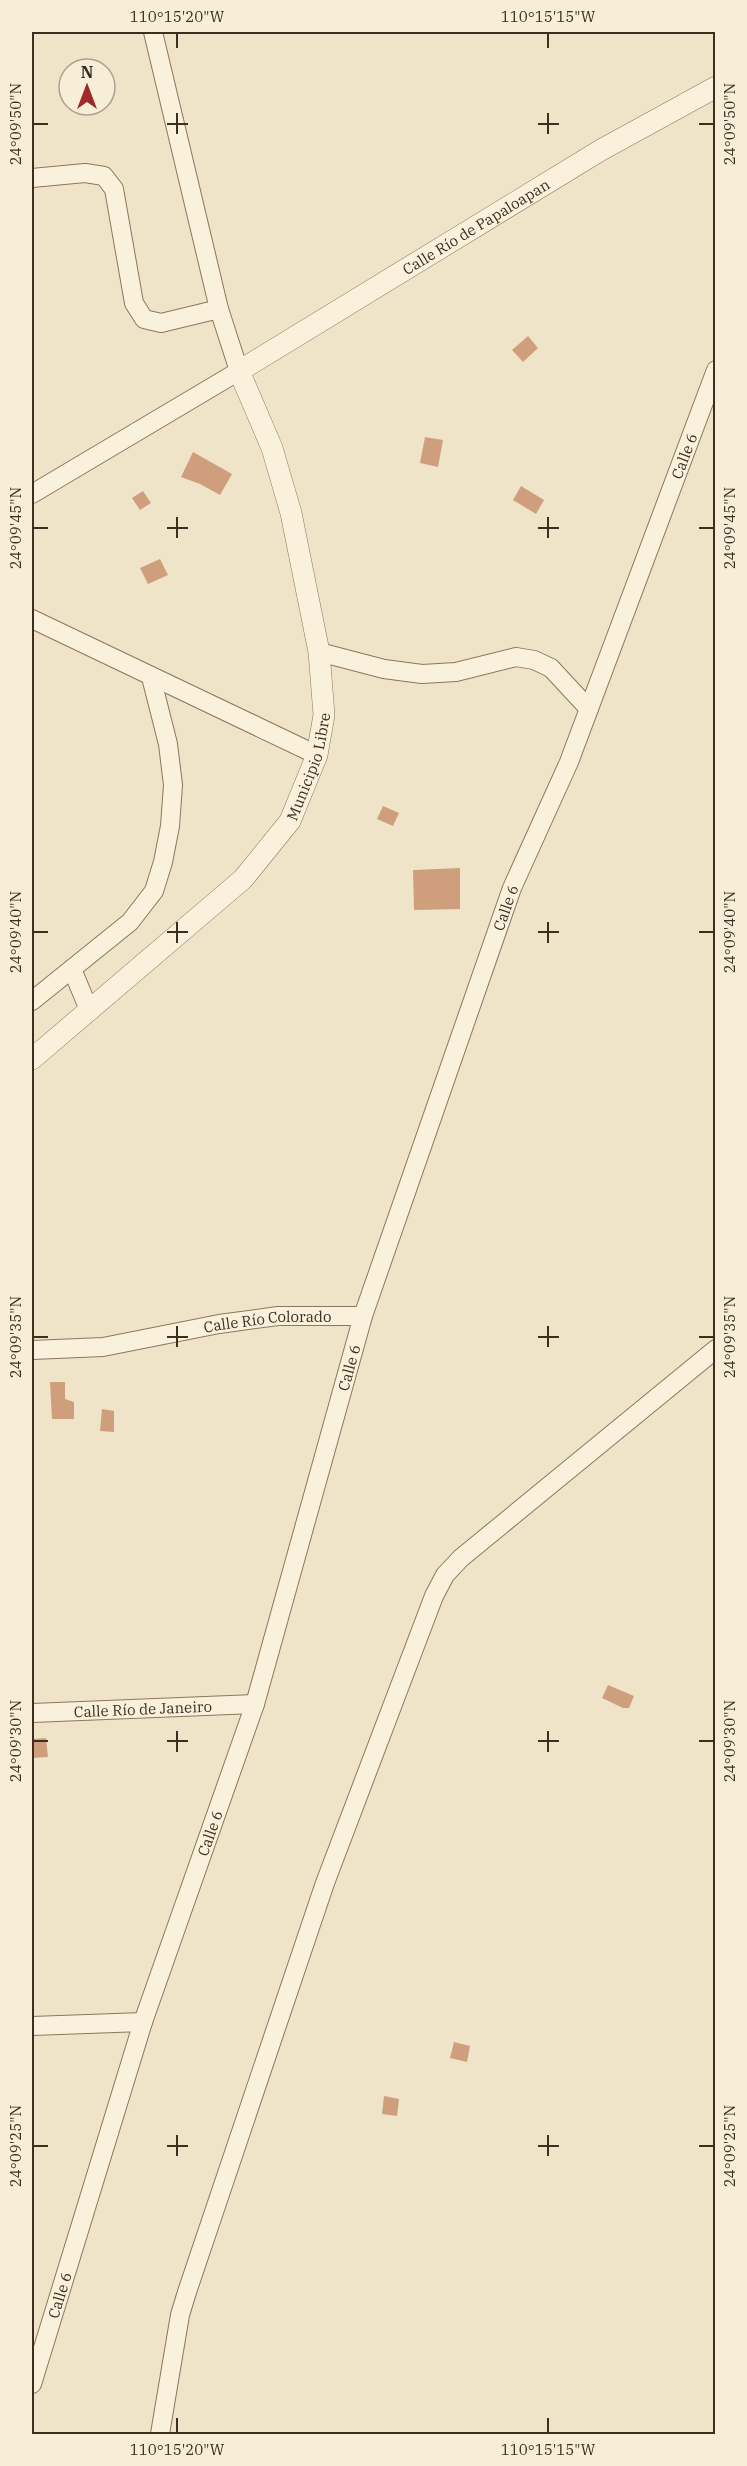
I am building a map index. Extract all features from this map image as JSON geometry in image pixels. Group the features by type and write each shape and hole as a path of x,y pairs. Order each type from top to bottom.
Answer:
{"street":[{"path":"32,494 239,371 219,309 153,32"},
{"name":"Calle Río de Papaloapan","path":"239,371 601,150 716,87"},
{"path":"32,178 86,173 104,176 114,189 134,303 144,319 161,323 219,309"},
{"name":"Calle 6","path":"32,2384 39,2340 143,2022 255,1704 363,1316 512,888 569,762 716,370"},
{"name":"Municipio Libre","path":"32,1059 243,879 290,821 317,755 324,715 319,652 291,513 272,448 239,371"},
{"path":"32,619 317,755"},
{"path":"319,652 384,669 422,674 456,672 516,657 534,660 551,668 589,709"},
{"path":"32,1001 130,922 154,891 163,862 170,826 173,785 168,744 151,677"},
{"path":"72,969 89,1010"},
{"name":"Calle Río Colorado","path":"32,1350 103,1347 219,1324 278,1316 363,1316"},
{"path":"160,2434 180,2315 187,2292 325,1883 445,1575 461,1558 716,1349"},
{"name":"Calle Río de Janeiro","path":"32,1713 255,1704"},
{"path":"32,2026 143,2022"}],"building":[{"path":"528,336 538,348 523,362 512,350"},
{"path":"425,437 443,440 438,467 420,463"},
{"path":"193,452 232,474 220,495 181,477"},
{"path":"521,486 544,500 536,514 513,500"},
{"path":"143,491 151,503 140,510 132,498"},
{"path":"160,559 168,575 148,584 140,568"},
{"path":"383,806 399,813 393,826 377,819"},
{"path":"460,868 460,909 414,910 413,870"},
{"path":"50,1382 65,1382 65,1399 74,1402 74,1419 52,1419"},
{"path":"102,1409 114,1411 114,1432 100,1431"},
{"path":"608,1685 634,1696 629,1708 623,1708 602,1698"},
{"path":"46,1738 48,1757 32,1758 32,1739"},
{"path":"454,2042 470,2046 467,2062 450,2058"},
{"path":"384,2096 399,2099 397,2116 382,2114"}]}
